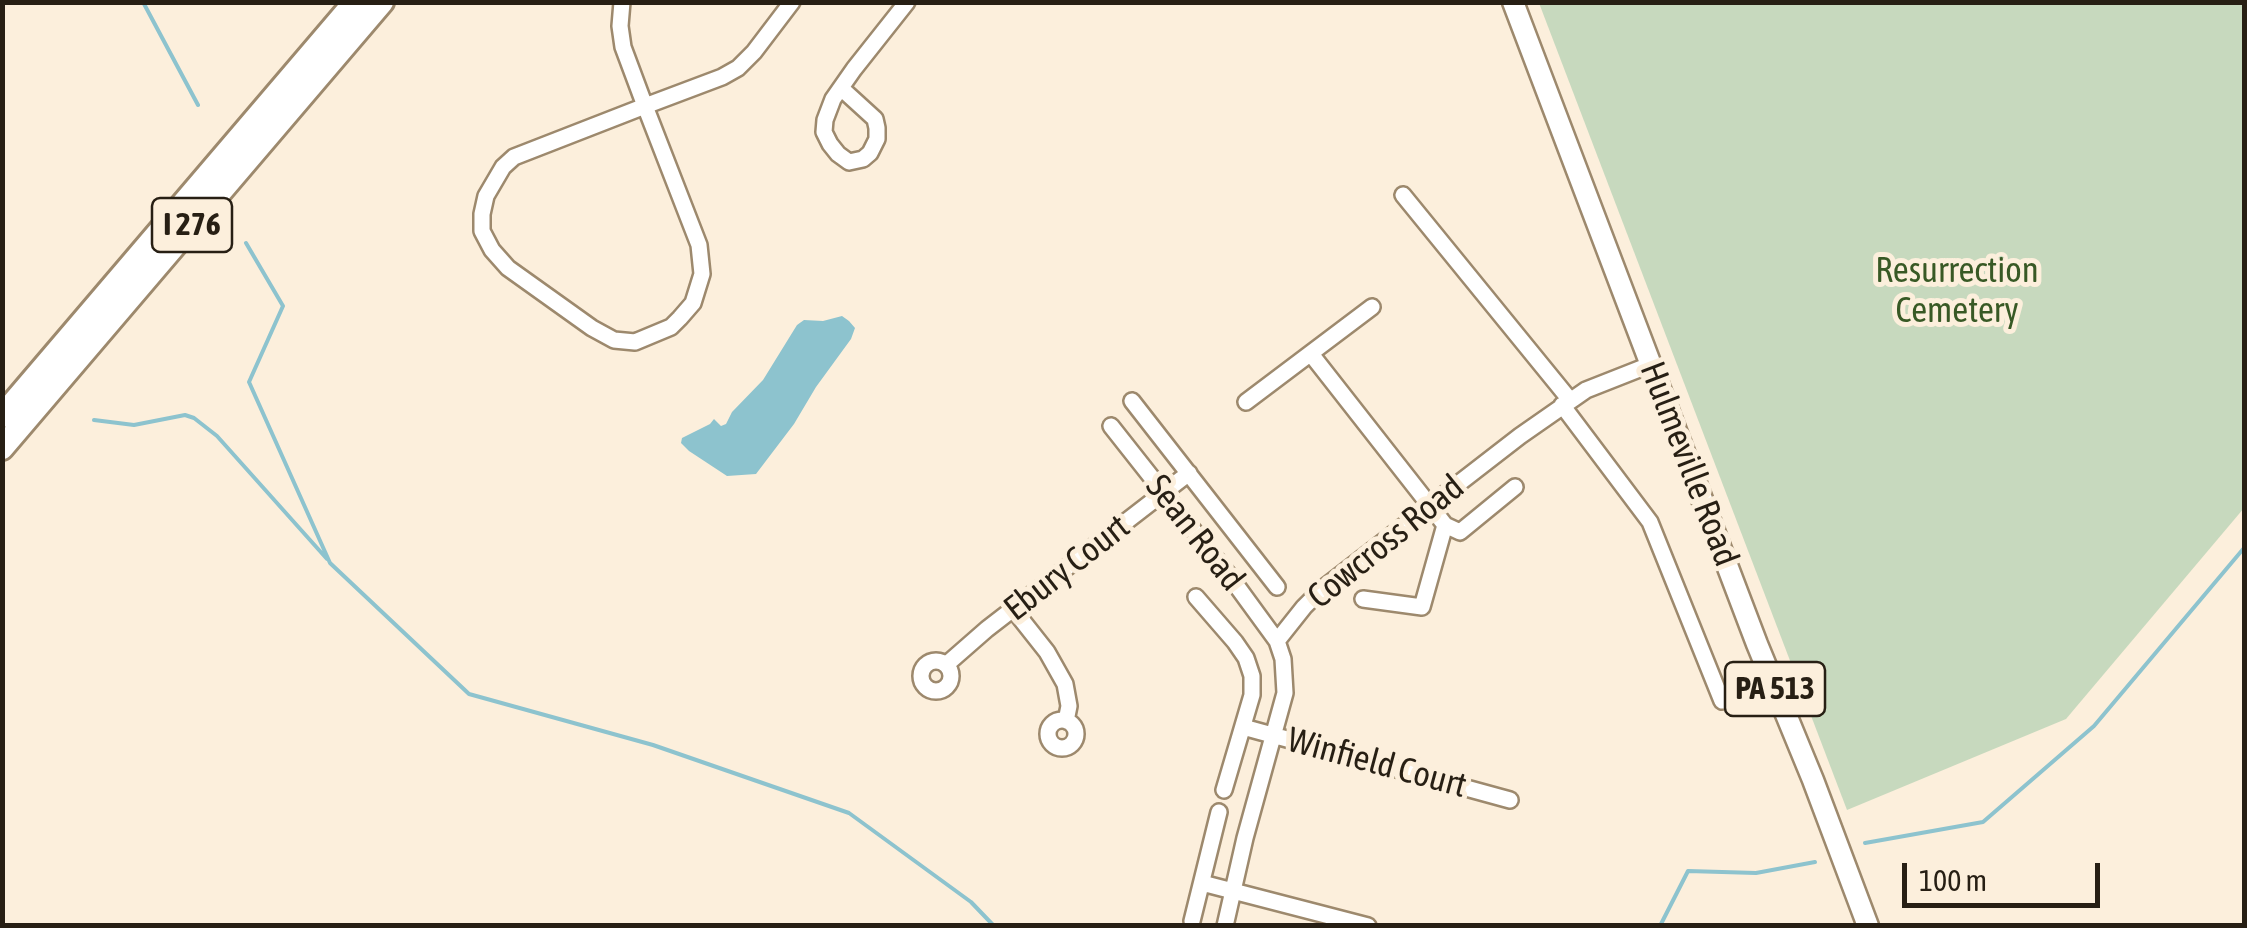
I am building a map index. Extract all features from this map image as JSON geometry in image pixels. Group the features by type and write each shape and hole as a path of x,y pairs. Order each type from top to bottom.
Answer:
{"highway":[{"name":"I 276","path":"2,416 354,2"},
{"name":"I 276","path":"2,448 382,2"}],"main road":[{"name":"Hulmeville Road","path":"1513,2 1868,926"}],"street":[{"path":"622,2 623,47 645,106 698,245 702,274 693,303 671,327 635,342 614,340 592,328 508,268 492,250 482,230 486,196 514,157 645,106 722,76 738,68 792,2"},
{"path":"841,88 874,120 877,128 877,140 870,153 849,162 838,154 824,132 825,120 841,88 907,2"},
{"path":"1403,195 1566,403 1650,522 1722,701"},
{"path":"1246,402 1372,307"},
{"path":"1311,354 1445,525 1460,532 1514,487"},
{"name":"Cowcross Road","path":"1276,641 1321,590 1566,403 1652,364"},
{"path":"1132,401 1276,587"},
{"name":"Sean Road","path":"1110,426 1276,641"},
{"name":"Ebury Court","path":"946,664 1189,472"},
{"path":"1364,599 1422,607 1445,525"},
{"path":"1196,598 1235,642 1252,676 1252,695 1224,790"},
{"path":"1013,610 1058,670 1069,700 1066,721"},
{"path":"1225,926 1286,693 1283,659 1276,641"},
{"name":"Winfield Court","path":"1243,728 1510,800"},
{"path":"1192,920 1219,812"},
{"path":"1202,883 1368,926"}],"green space":[{"name":"Resurrection Cemetery","path":"1539,3 2244,3 2244,508 2066,719 1847,810"}],"water":[{"path":"842,316 855,328 851,339 756,474 727,476 681,443 682,438 714,419 721,426 726,424 732,412 763,380 797,325 804,320"}],"waterway":[{"path":"143,2 198,105"},
{"path":"246,243 283,306 249,382 330,563 469,694 653,745 849,813 971,902 994,926"},
{"path":"94,420 134,425 185,415 194,418 217,436 327,559"},
{"path":"1865,843 1983,822 2094,726 2244,548"},
{"path":"1660,926 1688,871 1756,873 1815,862"}]}
